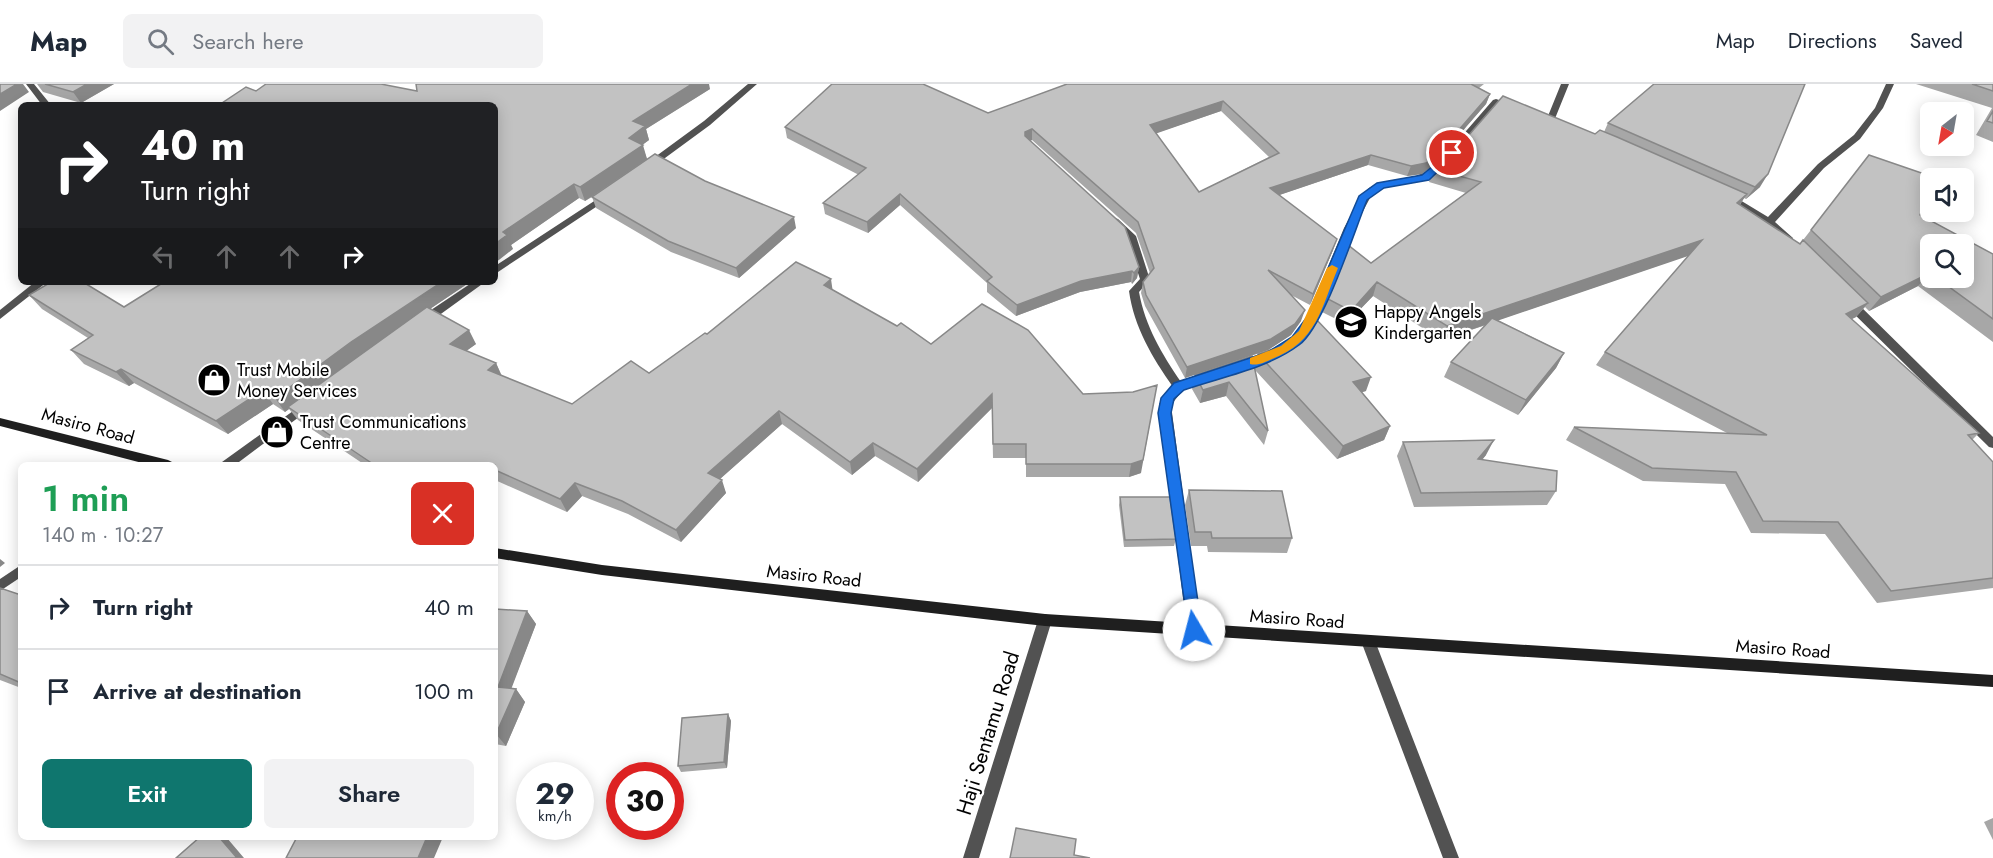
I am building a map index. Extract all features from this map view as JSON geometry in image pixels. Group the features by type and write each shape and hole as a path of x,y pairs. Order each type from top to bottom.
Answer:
{"main road":[{"name":"Masiro Road","path":"0,422 155,462"},
{"name":"Masiro Road","path":"498,553 602,570 1045,620 1993,681"}],"street":[{"path":"30,84 45,102"},
{"path":"634,176 707,123 753,84"},
{"path":"1550,121 1565,84"},
{"path":"1769,222 1821,166 1857,137 1879,108 1890,84"},
{"path":"1285,349 1304,333 1312,318 1362,198 1381,186 1426,178 1437,170 1496,102"},
{"path":"1539,117 1561,125"},
{"path":"498,270 616,189"},
{"path":"1720,192 1746,205 1769,222 1796,248"},
{"path":"1106,212 1131,236 1145,280 1134,291 1143,326 1157,356 1179,387"},
{"path":"0,315 38,285"},
{"path":"413,328 476,285"},
{"path":"1844,297 1993,444"},
{"path":"1194,630 1164,413 1167,398 1179,387 1222,372"},
{"path":"230,462 319,396"},
{"path":"0,586 18,572"},
{"name":"Haji Sentamu Road","path":"971,858 1045,620"},
{"path":"1368,642 1450,858"}],"building":[{"path":"0,84 17,84 0,94"},
{"path":"45,84 87,84 73,92"},
{"path":"266,84 381,84 417,91 416,84 692,84 633,121 645,126 629,138 643,145 580,187 574,184 503,232 507,235 498,242 498,102 224,102 246,87 256,91"},
{"path":"832,84 923,84 988,113 1067,84 1471,84 1490,94 1437,155 1426,163 1411,166 1371,155 1270,188 1337,239 1313,294 1268,270 1305,310 1295,324 1271,339 1187,367 1146,295 1143,282 1154,268 1138,222 1032,129 1025,132 1025,136 1125,227 1139,267 1134,273 1132,271 1081,281 1017,305 987,281 992,277 900,194 867,222 823,203 866,168 785,127","holes":["1223,101 1279,153 1199,192 1150,125"]},
{"path":"1654,84 1805,84 1768,174 1755,187 1608,123"},
{"path":"1972,84 1993,84 1993,91"},
{"path":"1503,96 1595,134 1600,130 1747,194 1737,203 1800,244 1803,240 1868,303 1846,314 1979,433 1968,435 1993,462 1993,578 1891,591 1838,522 1763,521 1736,472 1652,468 1574,427 1767,435 1605,352 1702,240 1447,326 1377,282 1351,311 1326,298 1348,245 1371,263 1481,182 1434,169 1447,160"},
{"path":"1993,111 1993,123 1987,121"},
{"path":"655,154 705,181 794,217 736,268 668,241 592,197"},
{"path":"1869,155 1920,173 1920,222 1933,222 1956,234 1920,234 1920,278 1881,297 1811,230"},
{"path":"1974,244 1993,254 1993,319 1951,288 1974,288"},
{"path":"796,262 831,279 824,285 897,326 901,323 931,344 982,304 1028,330 1083,394 1133,392 1157,385 1143,460 1131,464 1026,464 1026,444 993,444 992,394 917,469 873,443 850,462 779,411 708,473 722,480 676,530 622,501 575,483 560,499 498,471 498,462 370,462 288,407 427,307 469,330 450,344 496,363 488,370 572,404 631,361 649,373 705,333 707,334"},
{"path":"46,285 88,285 124,307 159,285 437,285 351,342 275,398 263,390 216,421 121,369 116,372 71,350 93,335 29,295"},
{"path":"1315,318 1371,377 1353,382 1390,426 1343,446 1258,354 1282,346 1306,331"},
{"path":"1492,318 1564,353 1526,400 1451,362"},
{"path":"1252,356 1268,431 1229,382 1203,390 1195,375"},
{"path":"1494,440 1478,459 1557,471 1556,491 1421,493 1403,442"},
{"path":"1189,490 1282,491 1292,538 1212,538 1211,532 1195,532"},
{"path":"1120,497 1170,497 1176,539 1125,540"},
{"path":"0,588 18,594 18,682 0,674"},
{"path":"498,609 527,611 498,687"},
{"path":"498,687 516,689 498,730"},
{"path":"728,714 724,762 684,765 684,762 678,762 682,718"},
{"path":"1016,828 1076,839 1074,855 1090,858 1010,858"},
{"path":"197,840 222,840 237,858 176,858"},
{"path":"295,840 426,840 418,858 286,858"}],"slow traffic":[{"path":"1255,361 1285,349 1304,333 1332,268"}],"place":[{"name":"Happy Angels Kindergarten","path":"1351,322"},
{"name":"Trust Mobile Money Services","path":"214,380"},
{"name":"Trust Communications Centre","path":"277,432"}],"route":[{"path":"1194,630 1164,413 1167,398 1179,387 1192,381 1273,355 1297,340 1304,333 1312,318 1362,198 1371,190 1381,186 1426,178 1437,170 1452,153"}]}
